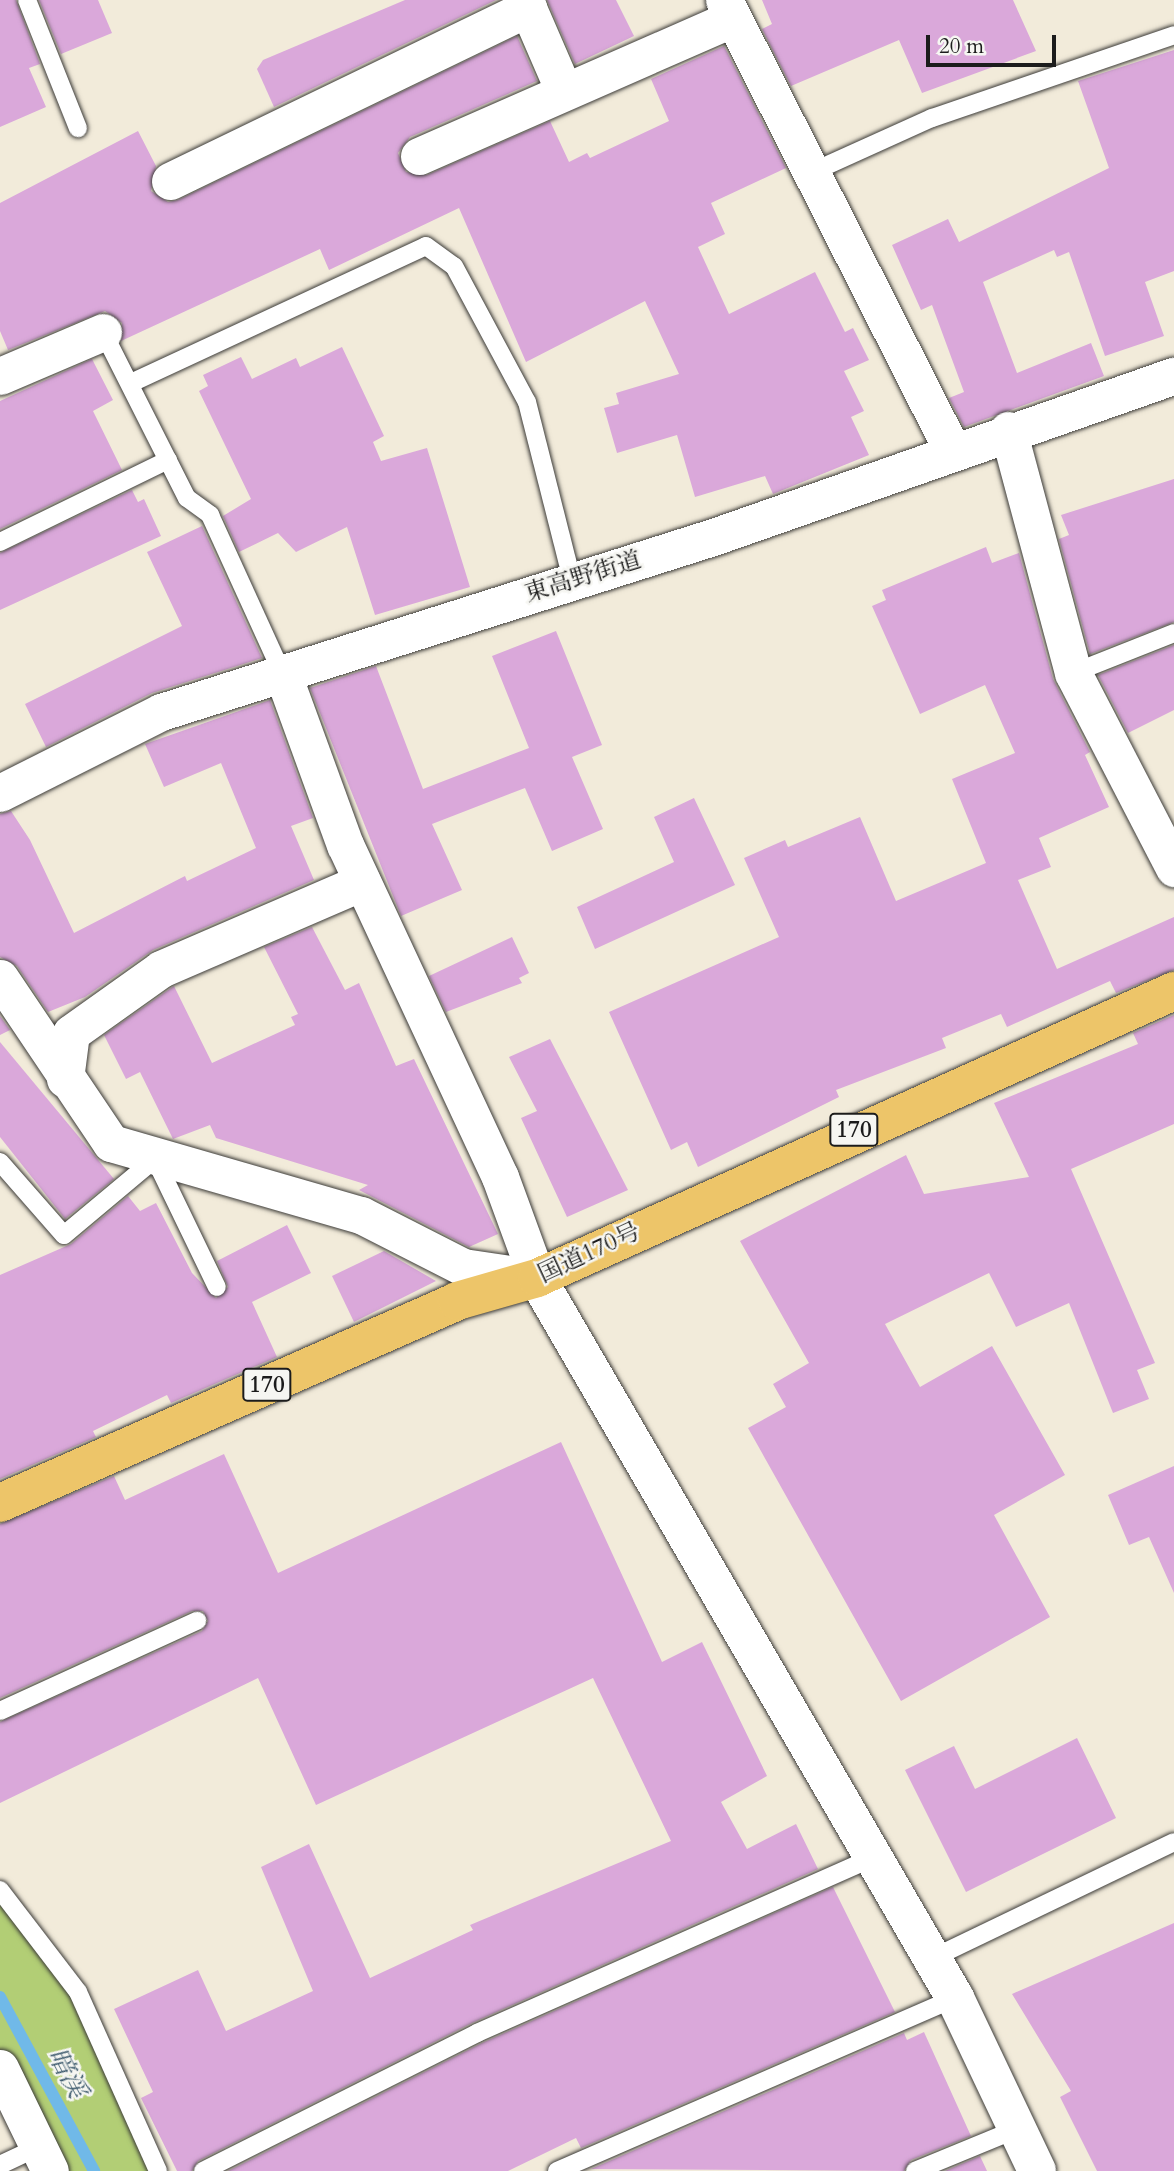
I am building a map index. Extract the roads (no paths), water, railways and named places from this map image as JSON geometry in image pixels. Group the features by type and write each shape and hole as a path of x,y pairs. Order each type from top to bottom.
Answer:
{"highway":[{"name":"国道170号","path":"0,1503 457,1301 537,1278 1174,991"}],"street":[{"path":"170,181 527,8 563,89"},
{"path":"419,156 563,89 607,76 728,10 952,450"},
{"path":"0,376 103,332"},
{"name":"東高野街道","path":"0,793 161,712 716,536 1007,430 1174,376"},
{"path":"1007,430 1073,673 1174,868"},
{"path":"283,675 362,882 500,1177 537,1278 933,1958 955,1998 1037,2171"},
{"path":"65,1079 71,1033 161,969 362,882"},
{"path":"0,978 65,1079 111,1143 155,1159 226,1171 361,1214 463,1267 537,1278"},
{"path":"0,2068 44,2159"}],"lane":[{"path":"27,0 78,128"},
{"path":"810,173 932,118 1174,35"},
{"path":"131,383 426,246 454,267 527,402 572,580"},
{"path":"103,332 187,498 209,515 283,675"},
{"path":"0,542 168,460"},
{"path":"1073,673 1174,634"},
{"path":"0,1162 64,1235 155,1159 217,1287"},
{"path":"0,1711 197,1621"},
{"path":"933,1958 1174,1842"},
{"path":"203,2171 477,2033 874,1857"},
{"path":"0,1890 78,1992 158,2171"},
{"path":"557,2171 955,1998"},
{"path":"915,2171 1017,2129"},
{"path":"0,2165 44,2159"}],"waterway":[{"name":"暗渓","path":"0,1997 94,2171"}]}
